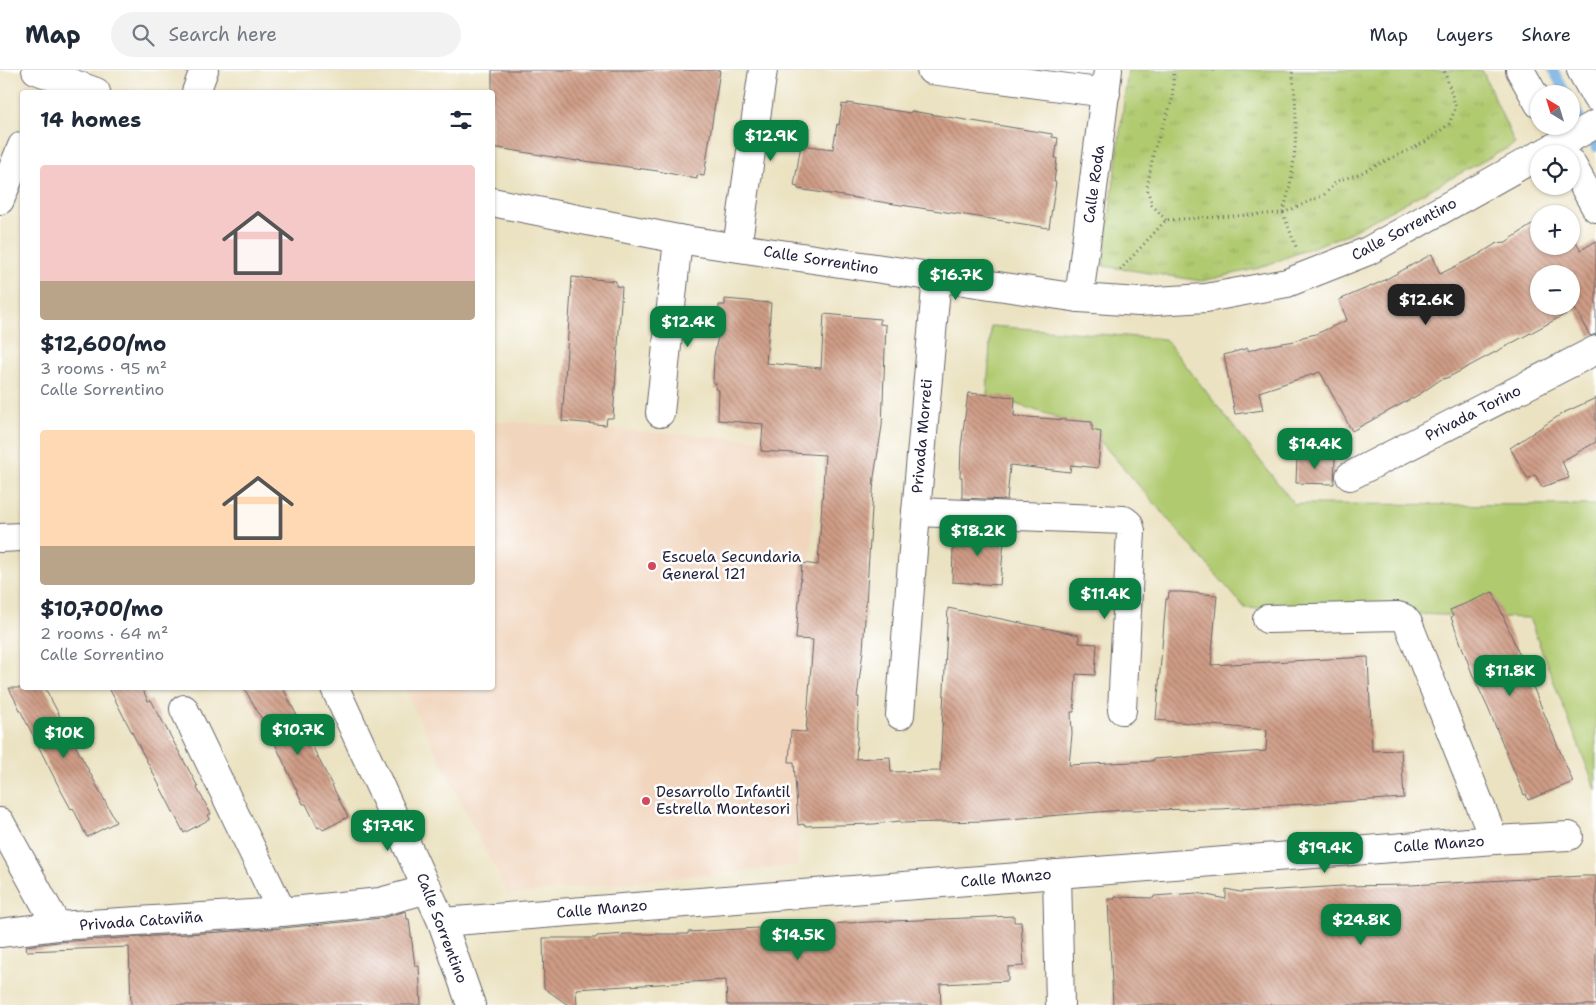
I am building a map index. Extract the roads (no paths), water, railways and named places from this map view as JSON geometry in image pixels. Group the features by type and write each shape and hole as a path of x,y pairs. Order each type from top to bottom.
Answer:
{"street":[{"path":"197,90 204,70"},
{"path":"737,247 763,70"},
{"path":"931,70 1107,82"},
{"path":"1520,70 1530,88"},
{"path":"1582,70 1596,97"},
{"path":"46,80 88,90"},
{"name":"Calle Roda","path":"1086,299 1107,82"},
{"name":"Calle Sorrentino","path":"1562,145 1596,124"},
{"path":"0,200 20,151"},
{"name":"Calle Sorrentino","path":"495,203 678,239 1086,299 1140,302 1206,298 1287,283 1368,251 1530,163"},
{"path":"1580,185 1596,208"},
{"path":"660,413 678,239"},
{"name":"Privada Morreti","path":"900,715 937,277"},
{"name":"Privada Torino","path":"1350,476 1596,350"},
{"path":"916,512 1124,520 1129,524 1131,531 1122,710"},
{"path":"0,538 20,537"},
{"path":"1267,619 1398,616 1404,618 1408,623 1494,840"},
{"name":"Calle Sorrentino","path":"337,690 428,889 442,922 471,1005"},
{"path":"184,708 282,912"},
{"path":"0,822 57,926"},
{"name":"Calle Manzo","path":"442,922 1494,840 1569,836"},
{"path":"1057,874 1060,1005"},
{"name":"Privada Cataviña","path":"0,933 57,926 282,912 380,902 428,889"}],"waterway":[{"path":"1553,70 1561,85"},
{"path":"1580,118 1596,147"}],"place":[{"name":"Escuela Secundaria General 121","path":"652,566"},
{"name":"Desarrollo Infantil Estrella Montesori","path":"646,801"}]}
